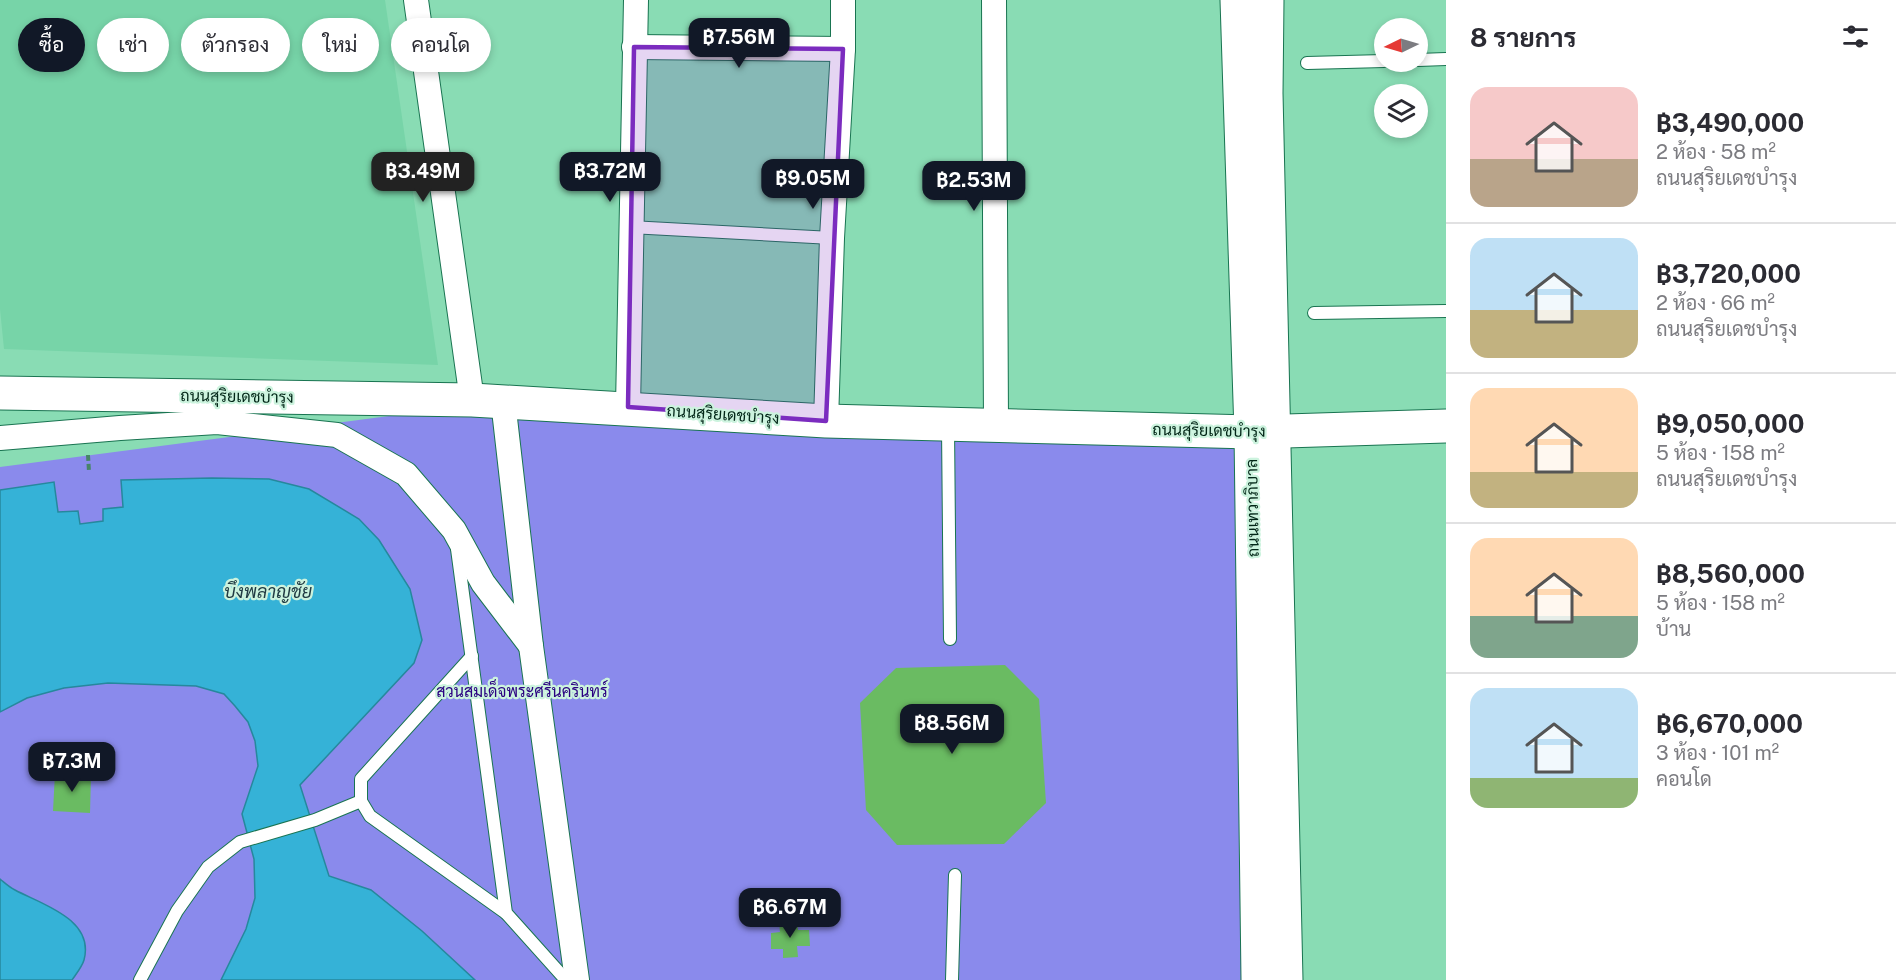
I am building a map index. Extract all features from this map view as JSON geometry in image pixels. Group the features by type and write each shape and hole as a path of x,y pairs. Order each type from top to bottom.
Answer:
{"main road":[{"name":"ถนนเทวาภิบาล","path":"1237,0 1262,432 1286,980"},
{"name":"ถนนเทวาภิบาล","path":"1258,980 1267,0"},
{"name":"ถนนสุริยเดชบำรุง","path":"0,393 487,400 826,421 1262,432 1446,426"}],"street":[{"path":"416,0 531,646 577,980"},
{"path":"628,407 636,0"},
{"path":"826,421 832,238 843,50 843,0"},
{"path":"994,0 996,424"},
{"path":"634,47 843,50"},
{"path":"0,438 218,422 337,435 406,474 454,530 483,583 531,646"}],"lane":[{"path":"1428,60 1446,59"},
{"path":"1307,63 1374,61"},
{"path":"630,227 832,238"},
{"path":"1314,313 1446,311"},
{"path":"948,423 950,639"},
{"path":"454,530 506,913"},
{"path":"472,656 361,779 361,801 370,816 506,913 566,980"},
{"path":"140,980 177,911 208,867 240,842 315,820 361,801"},
{"path":"952,980 955,875"}],"highlighted area":[{"path":"634,47 843,49 826,421 628,407"}],"shaded area":[{"path":"0,0 385,0 391,41 391,72 395,72 438,365 4,349 0,309"}],"green space":[{"name":"สวนสมเด็จพระศรีนครินทร์","path":"503,401 1251,432 1258,980 0,980 0,467"}],"water":[{"name":"บึงพลาญชัย","path":"269,479 309,489 359,519 379,540 410,589 422,640 414,663 300,785 329,876 371,890 422,931 475,980 221,980 246,929 255,898 254,859 242,814 258,766 255,741 248,722 224,694 196,686 108,683 64,688 27,698 0,712 0,490 54,482 58,512 78,511 80,524 103,521 103,509 123,507 121,480"},
{"path":"0,879 13,889 63,915 82,934 85,946 84,960 72,980 0,980"}],"building":[{"path":"1005,665 1039,699 1046,803 1004,844 897,845 866,810 860,703 896,668"},
{"path":"55,773 91,775 90,813 53,811"},
{"path":"797,922 798,930 809,930 810,946 797,946 798,957 783,958 783,949 771,949 771,933 780,932 779,923"}]}
